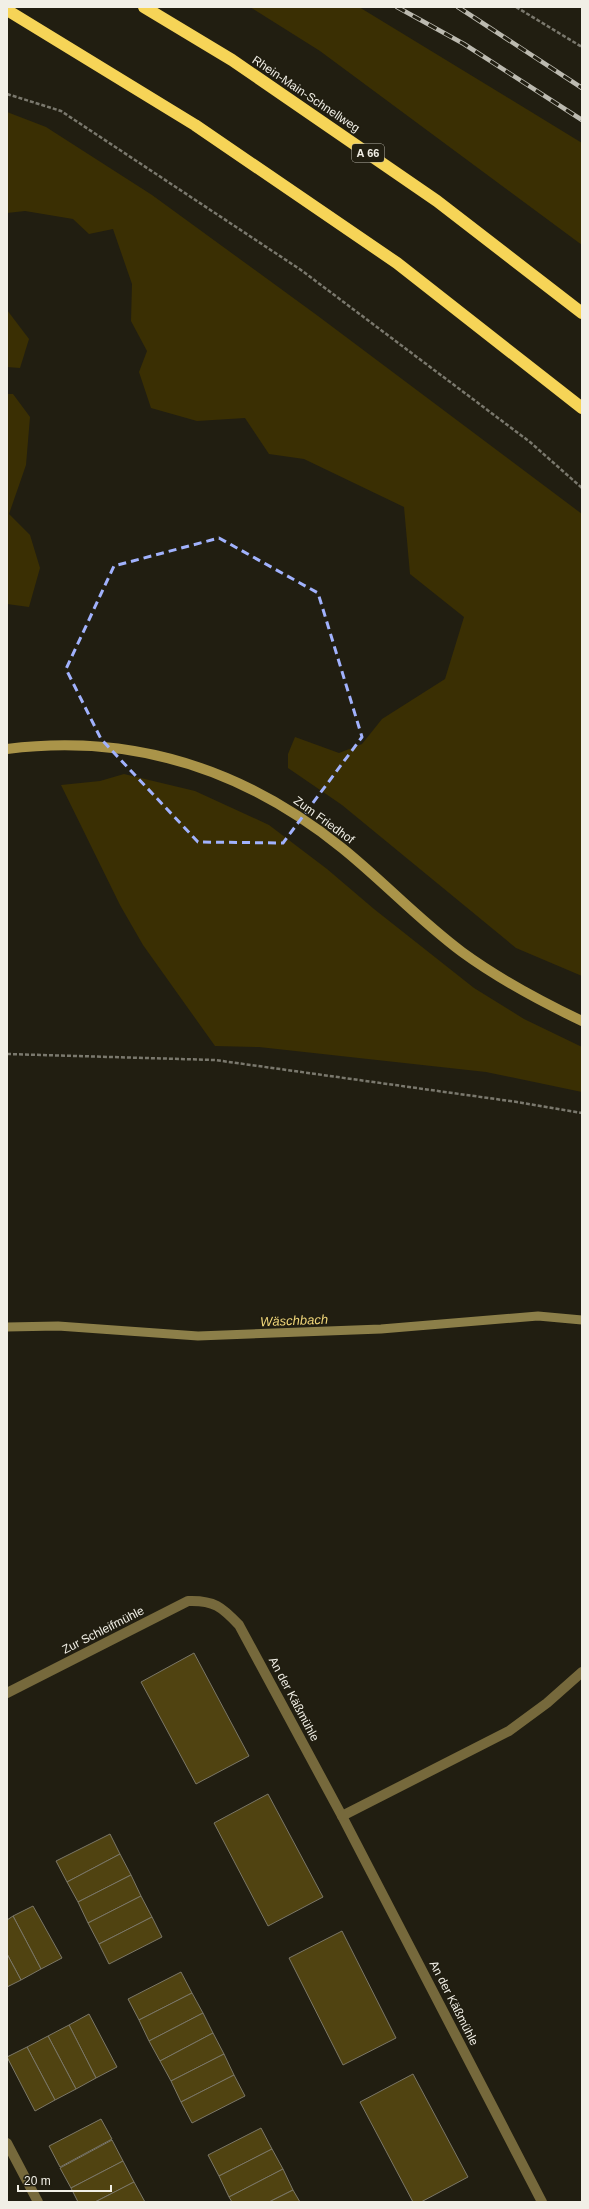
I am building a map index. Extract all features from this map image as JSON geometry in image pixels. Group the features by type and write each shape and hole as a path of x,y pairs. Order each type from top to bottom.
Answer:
{"highway":[{"name":"Rhein-Main-Schnellweg","path":"144,7 232,60 437,201 582,313"},
{"path":"7,10 195,125 397,263 582,408"}],"street":[{"name":"Zum Friedhof","path":"7,749 69,744 126,749 158,754 193,764 222,775 268,797 303,819 341,848 461,951 495,975 522,991 582,1021"},
{"name":"Zur Schleifmühle","path":"7,1693 188,1601 202,1600 213,1603"},
{"name":"An der Käßmühle","path":"213,1603 226,1610 239,1625 342,1816 542,2202"},
{"path":"342,1816 509,1731 547,1703 582,1672"},
{"path":"7,2143 38,2202"}],"path":[{"path":"516,7 582,47"},
{"path":"7,94 61,111 301,270 530,442 582,488"},
{"path":"7,1054 215,1060 517,1102 582,1113"}],"highlighted area":[{"path":"219,538 318,593 362,737 283,843 198,842 101,739 66,669 114,566"}],"shaded area":[{"path":"250,7 359,7 582,143 582,245 320,51"},
{"path":"7,112 46,127 152,195 318,316 582,514 582,976 516,948 342,805 288,768 288,754 295,737 339,753 362,744 382,719 445,679 464,617 410,574 404,507 304,459 269,454 245,418 197,421 151,408 139,372 147,351 131,321 132,284 113,229 89,234 73,219 25,211 7,213"},
{"path":"7,310 29,339 20,368 7,367"},
{"path":"7,394 13,394 30,417 26,465 9,514 30,535 40,568 29,607 7,604"},
{"path":"124,774 195,791 269,825 327,869 374,909 474,988 524,1019 582,1047 582,1092 486,1072 259,1047 215,1046 143,945 120,905 61,785 100,781"}],"building":[{"path":"194,1653 249,1756 196,1784 141,1682"},
{"path":"268,1794 323,1897 268,1926 214,1823"},
{"path":"110,1834 120,1854 67,1882 56,1861"},
{"path":"120,1854 131,1875 78,1902 67,1882"},
{"path":"131,1875 141,1896 88,1923 78,1902"},
{"path":"141,1896 152,1917 99,1944 88,1923"},
{"path":"33,1906 62,1958 41,1969 13,1916"},
{"path":"13,1916 41,1969 21,1980 7,1954 7,1920"},
{"path":"152,1917 162,1937 109,1964 99,1944"},
{"path":"342,1931 396,2038 343,2065 289,1958"},
{"path":"7,1954 21,1980 7,1987"},
{"path":"181,1972 192,1993 139,2020 128,1999"},
{"path":"192,1993 203,2013 149,2041 139,2020"},
{"path":"203,2013 213,2033 160,2061 149,2041"},
{"path":"89,2014 117,2067 96,2078 69,2025"},
{"path":"69,2025 96,2078 76,2089 48,2036"},
{"path":"213,2033 224,2054 171,2081 160,2061"},
{"path":"48,2036 76,2089 55,2100 27,2047"},
{"path":"27,2047 55,2100 35,2111 7,2057"},
{"path":"224,2054 234,2075 181,2102 171,2081"},
{"path":"413,2074 468,2177 421,2202 413,2202 360,2102"},
{"path":"234,2075 245,2096 192,2123 181,2102"},
{"path":"101,2119 112,2139 60,2167 49,2146"},
{"path":"261,2128 272,2149 219,2176 208,2155"},
{"path":"112,2140 123,2161 71,2188 60,2168"},
{"path":"272,2149 283,2169 229,2197 219,2176"},
{"path":"123,2161 134,2182 95,2202 78,2202 71,2188"},
{"path":"283,2169 293,2190 269,2202 232,2202 229,2197"},
{"path":"134,2182 145,2202 95,2202"},
{"path":"293,2190 300,2202 269,2202"}],"waterway":[{"name":"Wäschbach","path":"7,1327 58,1326 198,1336 381,1329 538,1316 582,1320"}],"railway":[{"path":"397,7 464,44 582,120"},
{"path":"458,7 582,88"}]}
